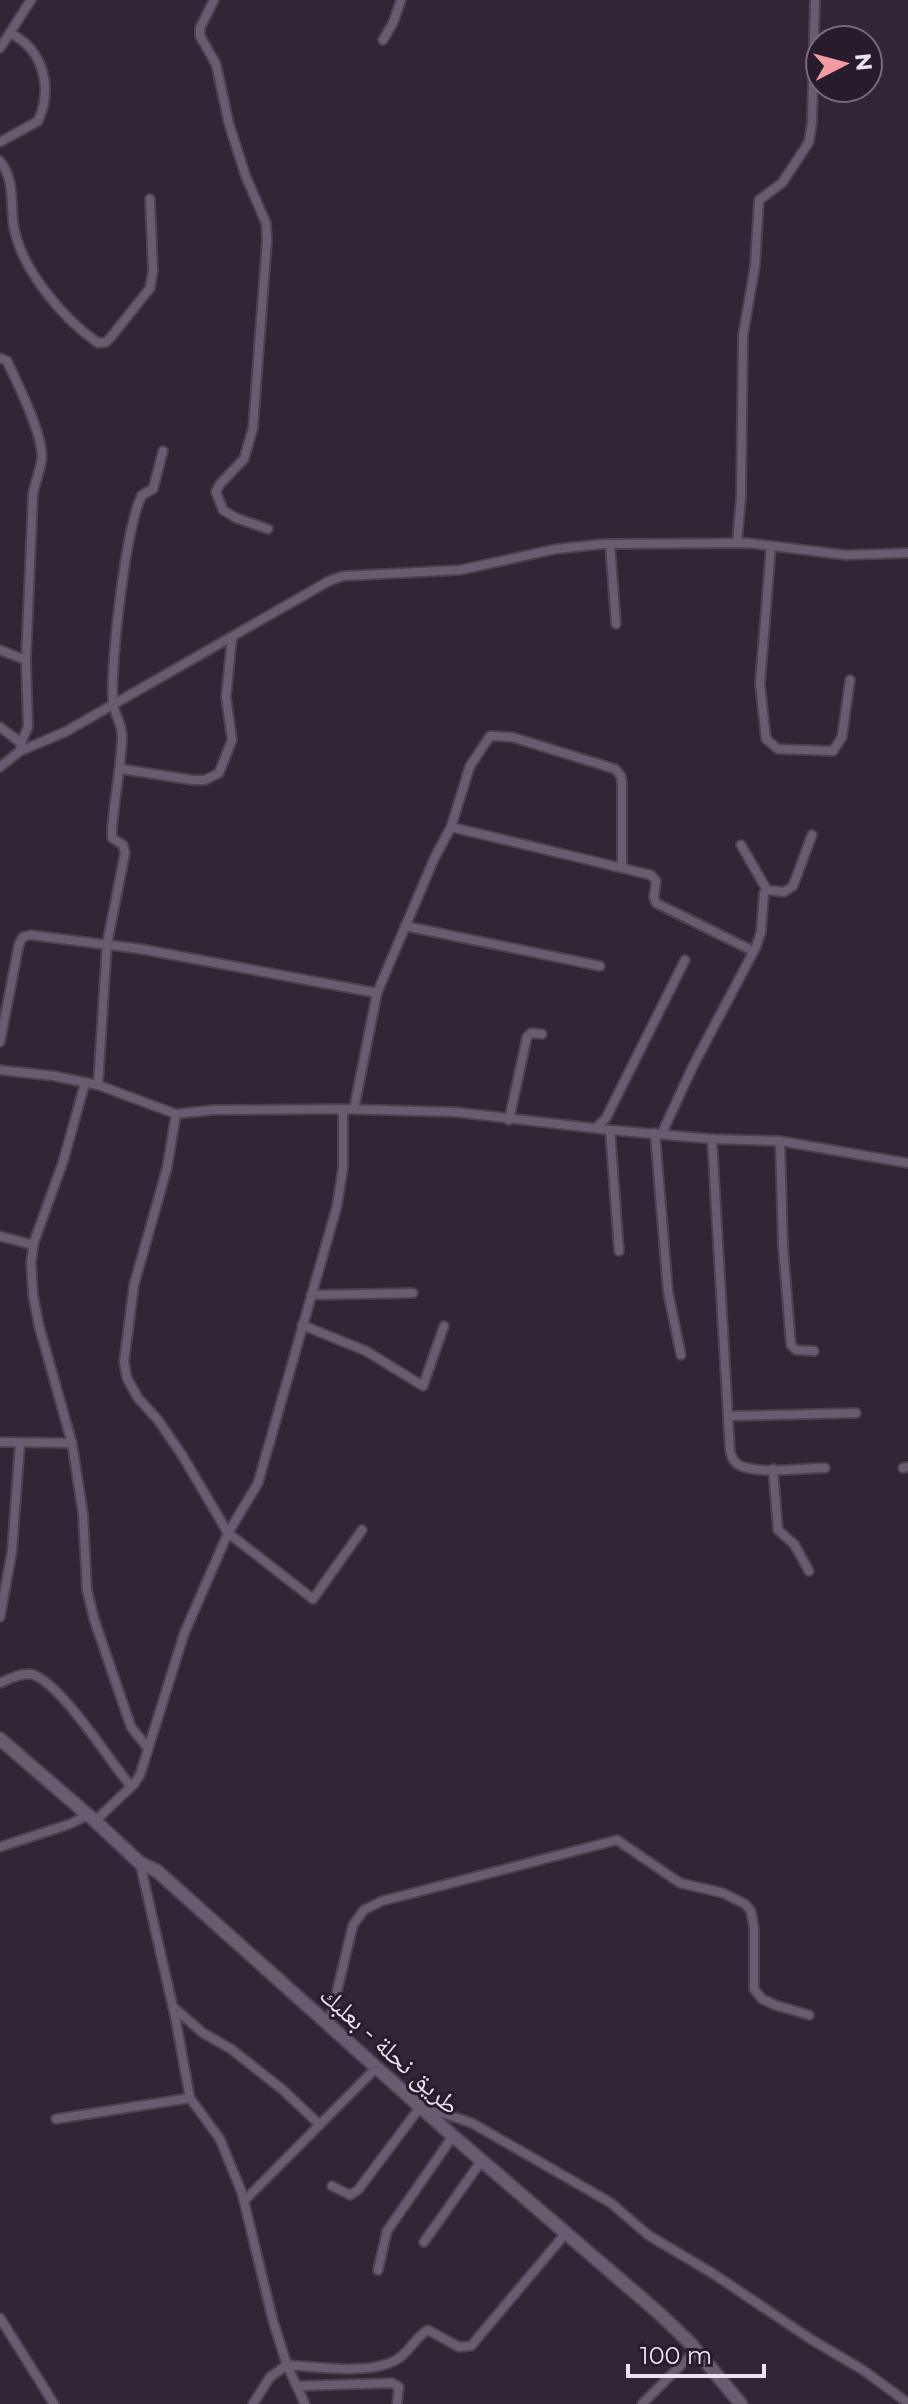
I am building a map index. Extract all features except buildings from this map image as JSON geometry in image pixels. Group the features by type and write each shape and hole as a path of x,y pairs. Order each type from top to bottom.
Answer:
{"street":[{"path":"0,48 31,0"},
{"path":"214,0 200,28 200,36 216,64 229,124 246,177 266,223 267,240 253,428 244,459 218,487 217,499 223,510 236,518 268,529"},
{"path":"383,40 401,0"},
{"path":"737,543 742,455 743,335 755,266 759,200 782,183 809,142 815,0"},
{"path":"1,140 38,121 45,98 42,66 34,50 10,33"},
{"path":"0,161 9,176 17,232 24,254 42,290 98,343 106,342 111,337 150,288 153,271 150,199"},
{"path":"0,358 7,361 33,418 42,462 33,494 26,660 28,727 20,747 0,767"},
{"path":"98,1085 107,944 125,853 123,845 112,838 121,769 122,733 113,706 115,661 125,570 141,497 153,489 163,451"},
{"path":"20,747 65,732 329,581 343,576 460,570 556,549 610,544 737,543 846,555 908,553"},
{"path":"610,544 616,624"},
{"path":"771,546 760,684 766,739 778,749 833,751 842,737 850,680"},
{"path":"121,769 193,780 205,780 219,773 232,740 226,697 232,638"},
{"path":"0,650 26,660"},
{"path":"0,727 20,747"},
{"path":"354,1109 377,993 434,859 451,827 470,766 490,736 512,737 615,769 622,784 622,867"},
{"path":"451,827 654,877 656,903 753,951"},
{"path":"767,890 784,892 793,886 812,835"},
{"path":"681,1355 668,1292 658,1133 761,932 767,890 741,845"},
{"path":"405,926 600,966"},
{"path":"0,1042 19,944 23,937 37,935 107,944 377,993"},
{"path":"596,1128 606,1118 685,960"},
{"path":"509,1120 527,1037 531,1033 542,1034"},
{"path":"0,1070 98,1085 176,1114 213,1110 343,1109 455,1112 610,1130 780,1141 908,1163"},
{"path":"85,1083 63,1162 33,1245 33,1295 72,1443 83,1514 87,1590 94,1619 131,1727 147,1747"},
{"path":"0,1847 92,1818 134,1784 140,1775 184,1634 228,1533 258,1483 341,1186 343,1109"},
{"path":"176,1114 167,1168 134,1285 124,1362 131,1389 182,1455 228,1533 313,1599 362,1530"},
{"path":"610,1130 619,1251"},
{"path":"712,1139 732,1460 745,1467 825,1468"},
{"path":"780,1141 783,1247 791,1345 796,1350 814,1351"},
{"path":"0,1236 33,1245"},
{"path":"311,1295 413,1293"},
{"path":"302,1325 366,1351 423,1386 444,1326"},
{"path":"730,1416 856,1413"},
{"path":"0,1442 72,1443"},
{"path":"0,1617 12,1551 20,1443"},
{"path":"773,1469 778,1530 794,1544 809,1571"},
{"path":"0,1683 26,1674 39,1677 91,1732 130,1785"},
{"name":"طريق نحلة - بعلبك","path":"0,1739 140,1863 157,1871 453,2136 660,2314 696,2350 741,2404"},
{"path":"329,2024 353,1925 364,1910 382,1901 617,1840 680,1883 723,1893 745,1904 751,1911 754,1928 754,1989 762,1999 809,2015"},
{"path":"140,1863 190,2098 220,2139 244,2201 273,2321 287,2365 305,2404"},
{"path":"172,2006 203,2033 231,2049 283,2090 320,2125"},
{"path":"244,2201 377,2067"},
{"path":"56,2119 190,2098"},
{"path":"332,2186 350,2195 358,2190 421,2106 472,2123 611,2203 648,2235 863,2370 908,2403"},
{"path":"378,2270 387,2231 453,2136"},
{"path":"424,2242 477,2167 484,2162"},
{"path":"253,2404 270,2377 287,2365 334,2368 375,2366 397,2360 428,2330 459,2347 471,2346 566,2233"},
{"path":"0,2318 54,2404"},
{"path":"642,2404 696,2350"},
{"path":"375,2366 376,2383"},
{"path":"297,2386 398,2385 397,2404"}]}
